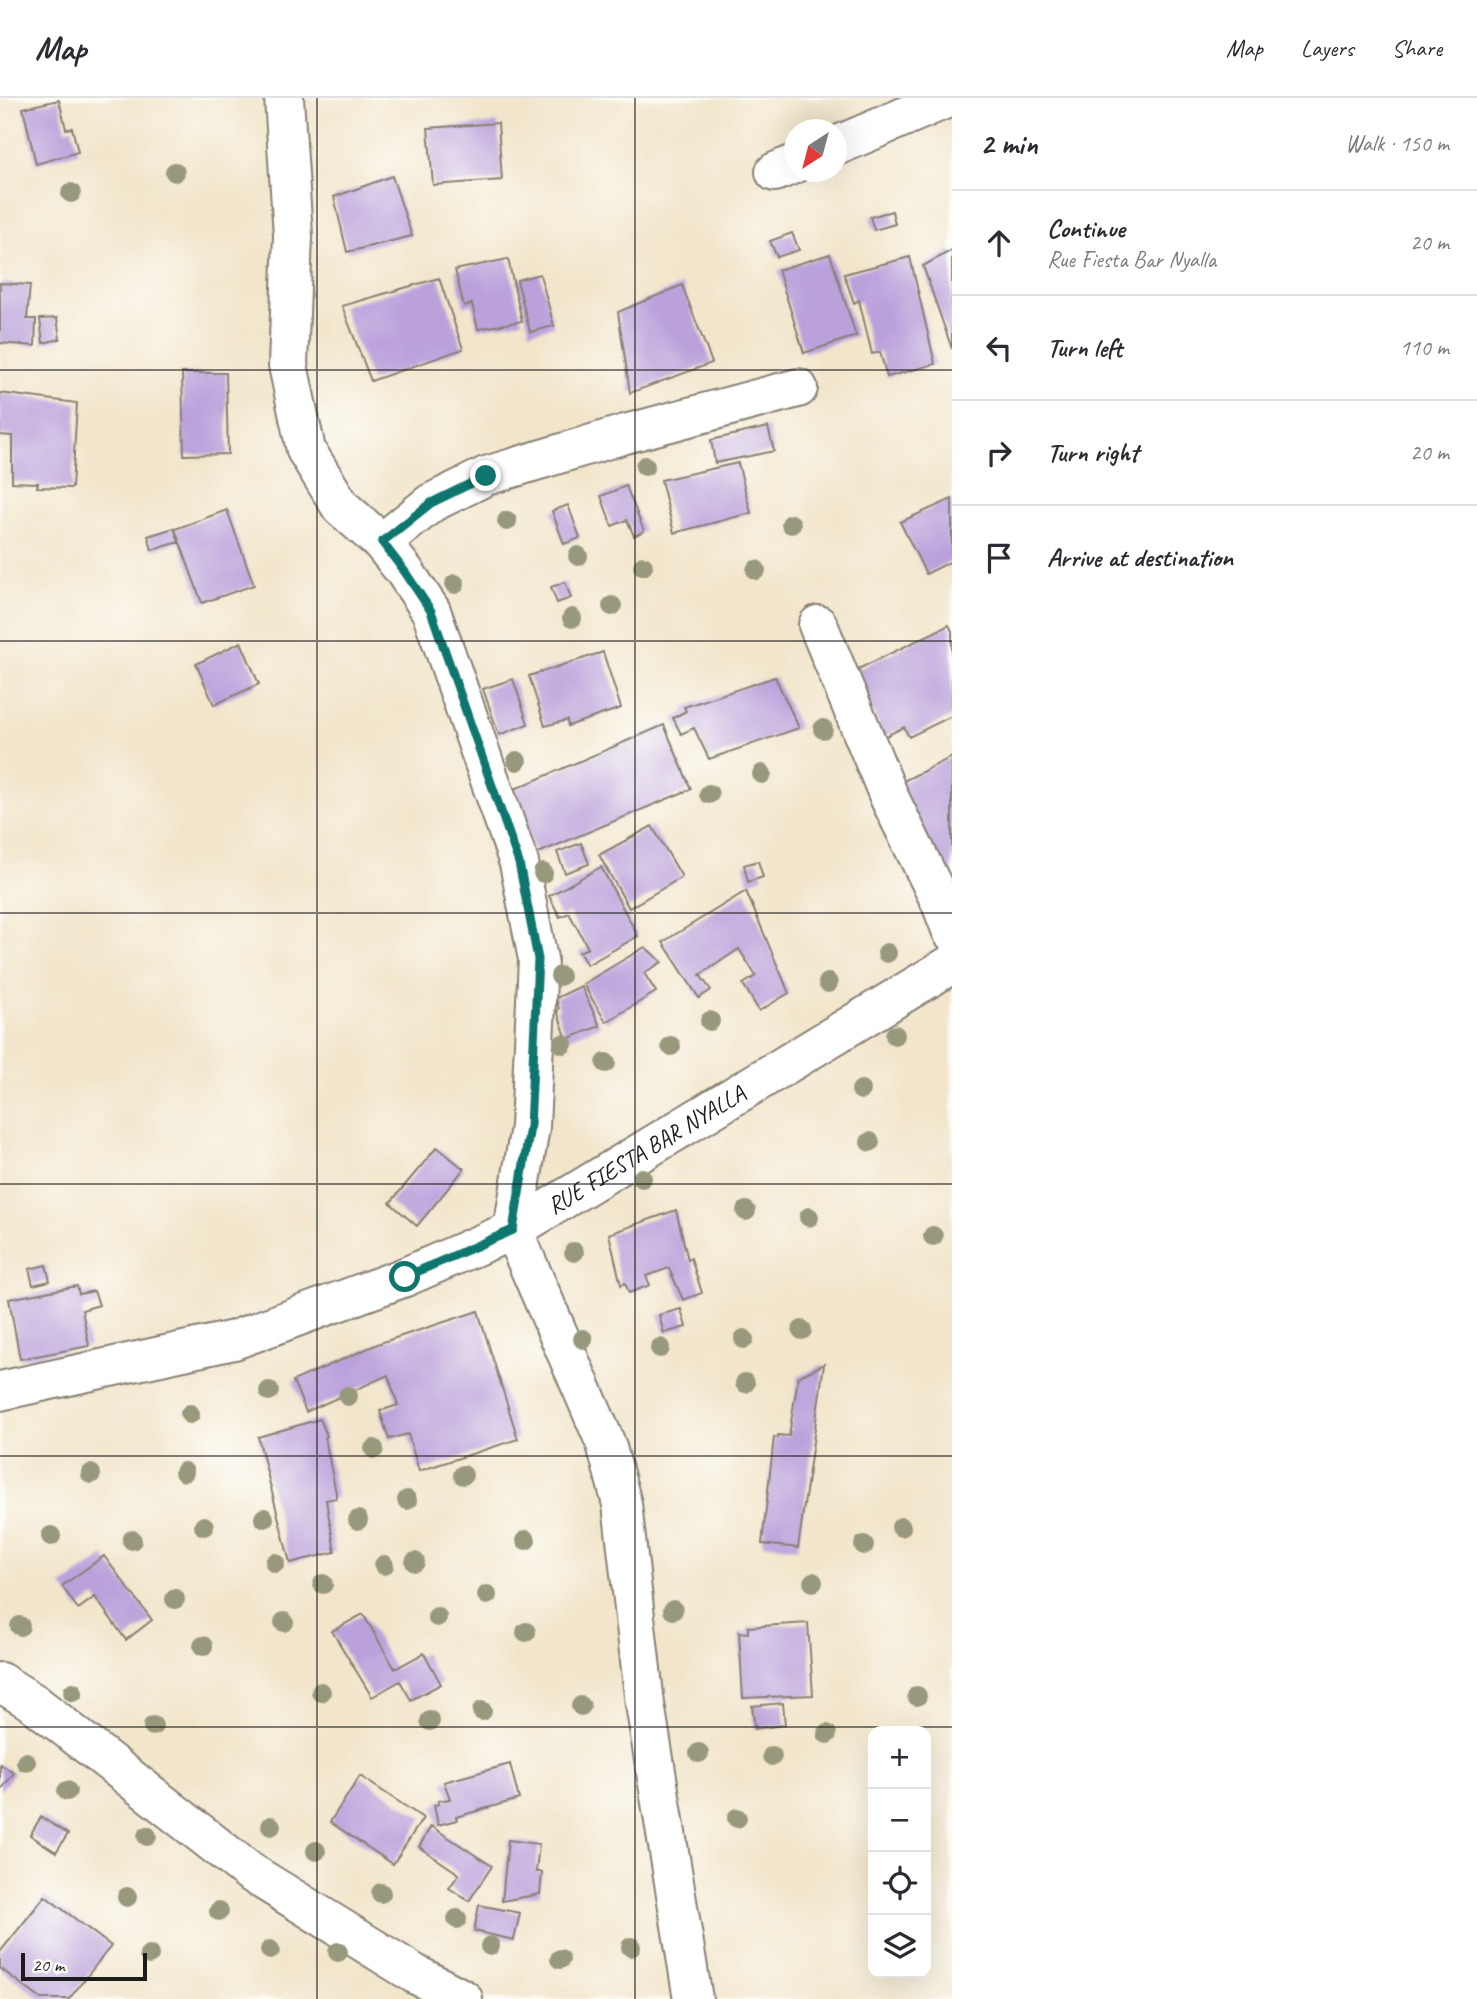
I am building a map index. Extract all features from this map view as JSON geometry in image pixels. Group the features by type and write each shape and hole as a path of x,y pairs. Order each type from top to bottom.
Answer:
{"street":[{"path":"284,98 293,236 288,365 306,450 341,507 382,542 431,611 519,863 538,959 530,1127 513,1230 606,1444 622,1504 645,1704 693,1999"},
{"path":"847,141 948,98"},
{"path":"382,542 431,503 486,476 625,434 798,388"},
{"path":"818,625 890,799 940,901 952,932"},
{"name":"RUE FIESTA BAR NYALLA","path":"0,1391 234,1340 405,1277 513,1230 952,964"},
{"path":"0,1682 34,1703 250,1872 415,1974 463,1999"}],"building":[{"path":"59,100 66,129 72,128 78,152 36,164 23,108"},
{"path":"498,123 502,180 433,185 428,128"},
{"path":"392,176 412,236 347,252 334,197"},
{"path":"892,211 895,224 874,230 870,217"},
{"path":"792,233 799,250 777,257 770,241"},
{"path":"952,250 952,349 923,266"},
{"path":"830,254 856,336 804,353 778,270"},
{"path":"910,257 935,364 887,377 880,352 872,354 859,300 854,303 844,274"},
{"path":"508,259 522,321 478,329 472,304 464,306 455,270"},
{"path":"540,274 554,326 530,332 517,280"},
{"path":"439,278 463,349 371,381 342,306"},
{"path":"0,283 30,285 27,319 36,319 35,346 0,343"},
{"path":"682,285 712,363 630,393 618,312"},
{"path":"57,318 60,339 43,343 40,319"},
{"path":"182,373 226,373 228,454 184,455"},
{"path":"0,393 77,403 72,488 37,487 38,483 12,482 12,436 0,435"},
{"path":"768,427 774,451 715,463 711,440"},
{"path":"738,463 751,513 674,533 661,480"},
{"path":"626,486 644,531 634,536 627,520 612,526 601,496"},
{"path":"952,499 952,561 926,574 900,522"},
{"path":"568,505 580,538 564,544 552,511"},
{"path":"227,510 254,585 202,603 175,529"},
{"path":"174,528 179,542 152,550 148,536"},
{"path":"565,582 571,598 557,603 551,587"},
{"path":"949,625 952,631 952,716 909,737 904,727 884,737 854,671"},
{"path":"241,642 259,684 214,705 196,664"},
{"path":"603,652 621,708 568,726 567,720 545,726 529,676"},
{"path":"775,677 799,728 709,759 694,728 681,734 673,718 686,711 684,707"},
{"path":"513,679 528,724 499,735 483,689"},
{"path":"664,725 691,789 536,854 510,791"},
{"path":"952,757 952,879 949,881 887,789"},
{"path":"652,826 682,877 629,908 599,855"},
{"path":"581,843 589,864 565,873 557,852"},
{"path":"758,861 763,877 748,882 744,865"},
{"path":"601,867 638,936 587,965 579,952 588,948 569,913 560,917 549,896"},
{"path":"746,891 789,993 759,1011 743,984 756,976 739,949 700,975 711,990 699,998 663,942"},
{"path":"645,947 662,962 644,973 656,992 606,1022 583,984"},
{"path":"581,986 600,1026 567,1039 557,1011 559,1009 556,998"},
{"path":"437,1147 464,1169 417,1226 390,1203"},
{"path":"676,1210 688,1260 691,1258 702,1293 683,1300 669,1268 646,1276 650,1285 629,1293 625,1283 621,1285 609,1234"},
{"path":"46,1265 50,1281 33,1285 29,1269"},
{"path":"77,1286 79,1294 94,1291 99,1305 82,1310 89,1346 20,1359 9,1299"},
{"path":"681,1309 686,1327 664,1333 659,1315"},
{"path":"478,1311 518,1439 419,1471 408,1434 389,1439 380,1411 398,1405 388,1375 306,1412 293,1381 380,1343"},
{"path":"824,1364 798,1548 762,1544 774,1437 789,1436 798,1377"},
{"path":"320,1419 327,1436 325,1438 336,1493 336,1498 326,1500 335,1552 290,1563 258,1437"},
{"path":"104,1556 152,1620 126,1640 95,1597 78,1609 62,1586"},
{"path":"363,1614 395,1669 424,1653 441,1684 411,1700 400,1681 372,1697 332,1631"},
{"path":"808,1623 813,1695 743,1698 739,1632 748,1633 748,1627"},
{"path":"783,1703 785,1725 755,1729 752,1706"},
{"path":"0,1764 14,1773 0,1791"},
{"path":"510,1764 519,1799 456,1817 457,1820 438,1825 434,1805 439,1804 438,1801 450,1799 444,1782"},
{"path":"360,1776 423,1818 393,1864 330,1822"},
{"path":"41,1817 68,1834 56,1852 30,1835"},
{"path":"431,1826 492,1866 469,1901 449,1888 459,1874 419,1847"},
{"path":"508,1840 539,1844 536,1872 542,1872 540,1894 502,1901"},
{"path":"45,1896 111,1946 69,1999 41,1999 0,1968 0,1952"},
{"path":"479,1905 520,1913 514,1940 474,1931"}],"route":[{"path":"405,1277 513,1230 520,1173 530,1127 538,959 519,863 431,611 382,542 431,503 486,476"}]}
